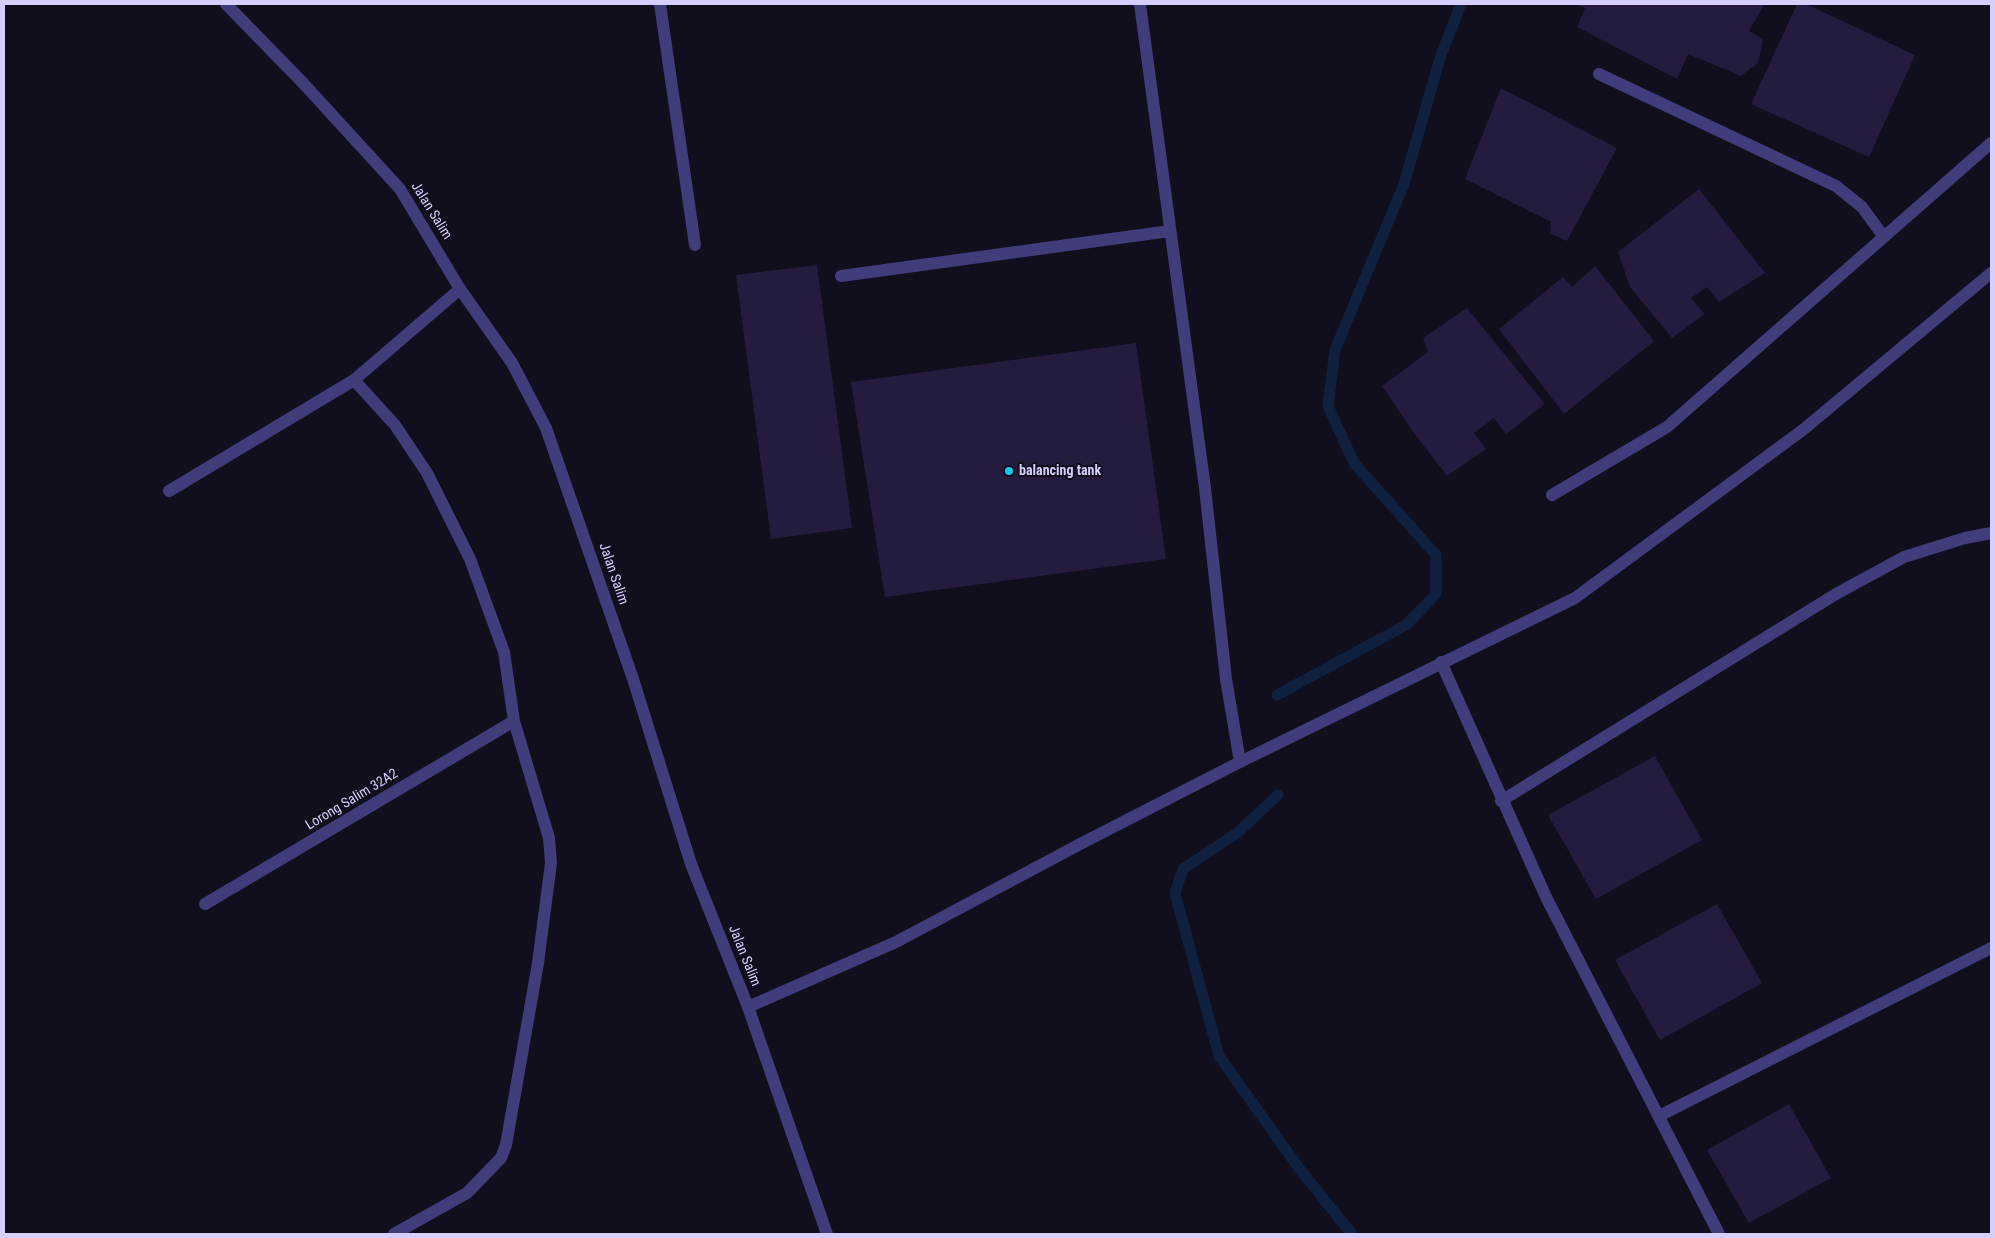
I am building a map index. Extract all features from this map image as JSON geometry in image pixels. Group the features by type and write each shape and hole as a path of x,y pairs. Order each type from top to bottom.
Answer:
{"street":[{"name":"Jalan Salim","path":"226,4 303,83 400,189 460,289 512,363 546,428 633,679 691,864 748,1007 827,1234"},
{"path":"660,4 695,245"},
{"path":"1140,4 1205,488 1226,680 1240,762"},
{"path":"1599,74 1836,186 1862,207 1884,237"},
{"path":"1552,495 1667,427 1991,143"},
{"path":"841,276 1170,231"},
{"path":"748,1007 896,942 1240,762 1441,662 1576,598 1804,429 1991,273"},
{"path":"169,491 354,380 460,289"},
{"path":"354,380 395,425 427,473 470,559 504,652 514,720 549,838 552,863 538,963 506,1145 501,1158 467,1193 394,1234"},
{"path":"1501,801 1836,594 1904,557 1965,538 1991,533"},
{"path":"1441,662 1501,801 1546,897 1719,1234"},
{"name":"Lorong Salim 32A2","path":"205,904 514,720"},
{"path":"1659,1116 1991,948"}],"building":[{"path":"1575,4 1765,4 1749,31 1763,39 1758,63 1741,76 1688,54 1677,79 1577,27 1585,8"},
{"path":"1797,4 1806,4 1915,55 1869,157 1751,104"},
{"path":"1501,88 1617,148 1567,241 1550,233 1551,222 1465,179"},
{"path":"1699,189 1765,273 1719,302 1707,287 1691,298 1705,314 1672,338 1630,287 1618,252"},
{"path":"817,265 852,528 771,539 736,275"},
{"path":"1595,266 1654,341 1564,414 1499,329 1563,277 1572,287"},
{"path":"1467,308 1545,404 1506,434 1494,418 1474,433 1486,449 1447,476 1411,429 1382,386 1428,352 1423,338"},
{"name":"balancing tank","path":"1136,343 1166,559 885,597 851,382"},
{"path":"1655,756 1702,840 1596,899 1548,815"},
{"path":"1717,904 1762,983 1660,1040 1615,960"},
{"path":"1789,1104 1831,1178 1749,1223 1707,1150"}],"waterway":[{"path":"1277,695 1406,625 1436,594 1436,555 1354,463 1328,406 1335,350 1404,184 1441,55 1461,4"},
{"path":"1278,795 1236,834 1183,869 1175,893 1219,1056 1301,1171 1352,1234"}],"place":[{"name":"balancing tank","path":"1009,471"}]}
